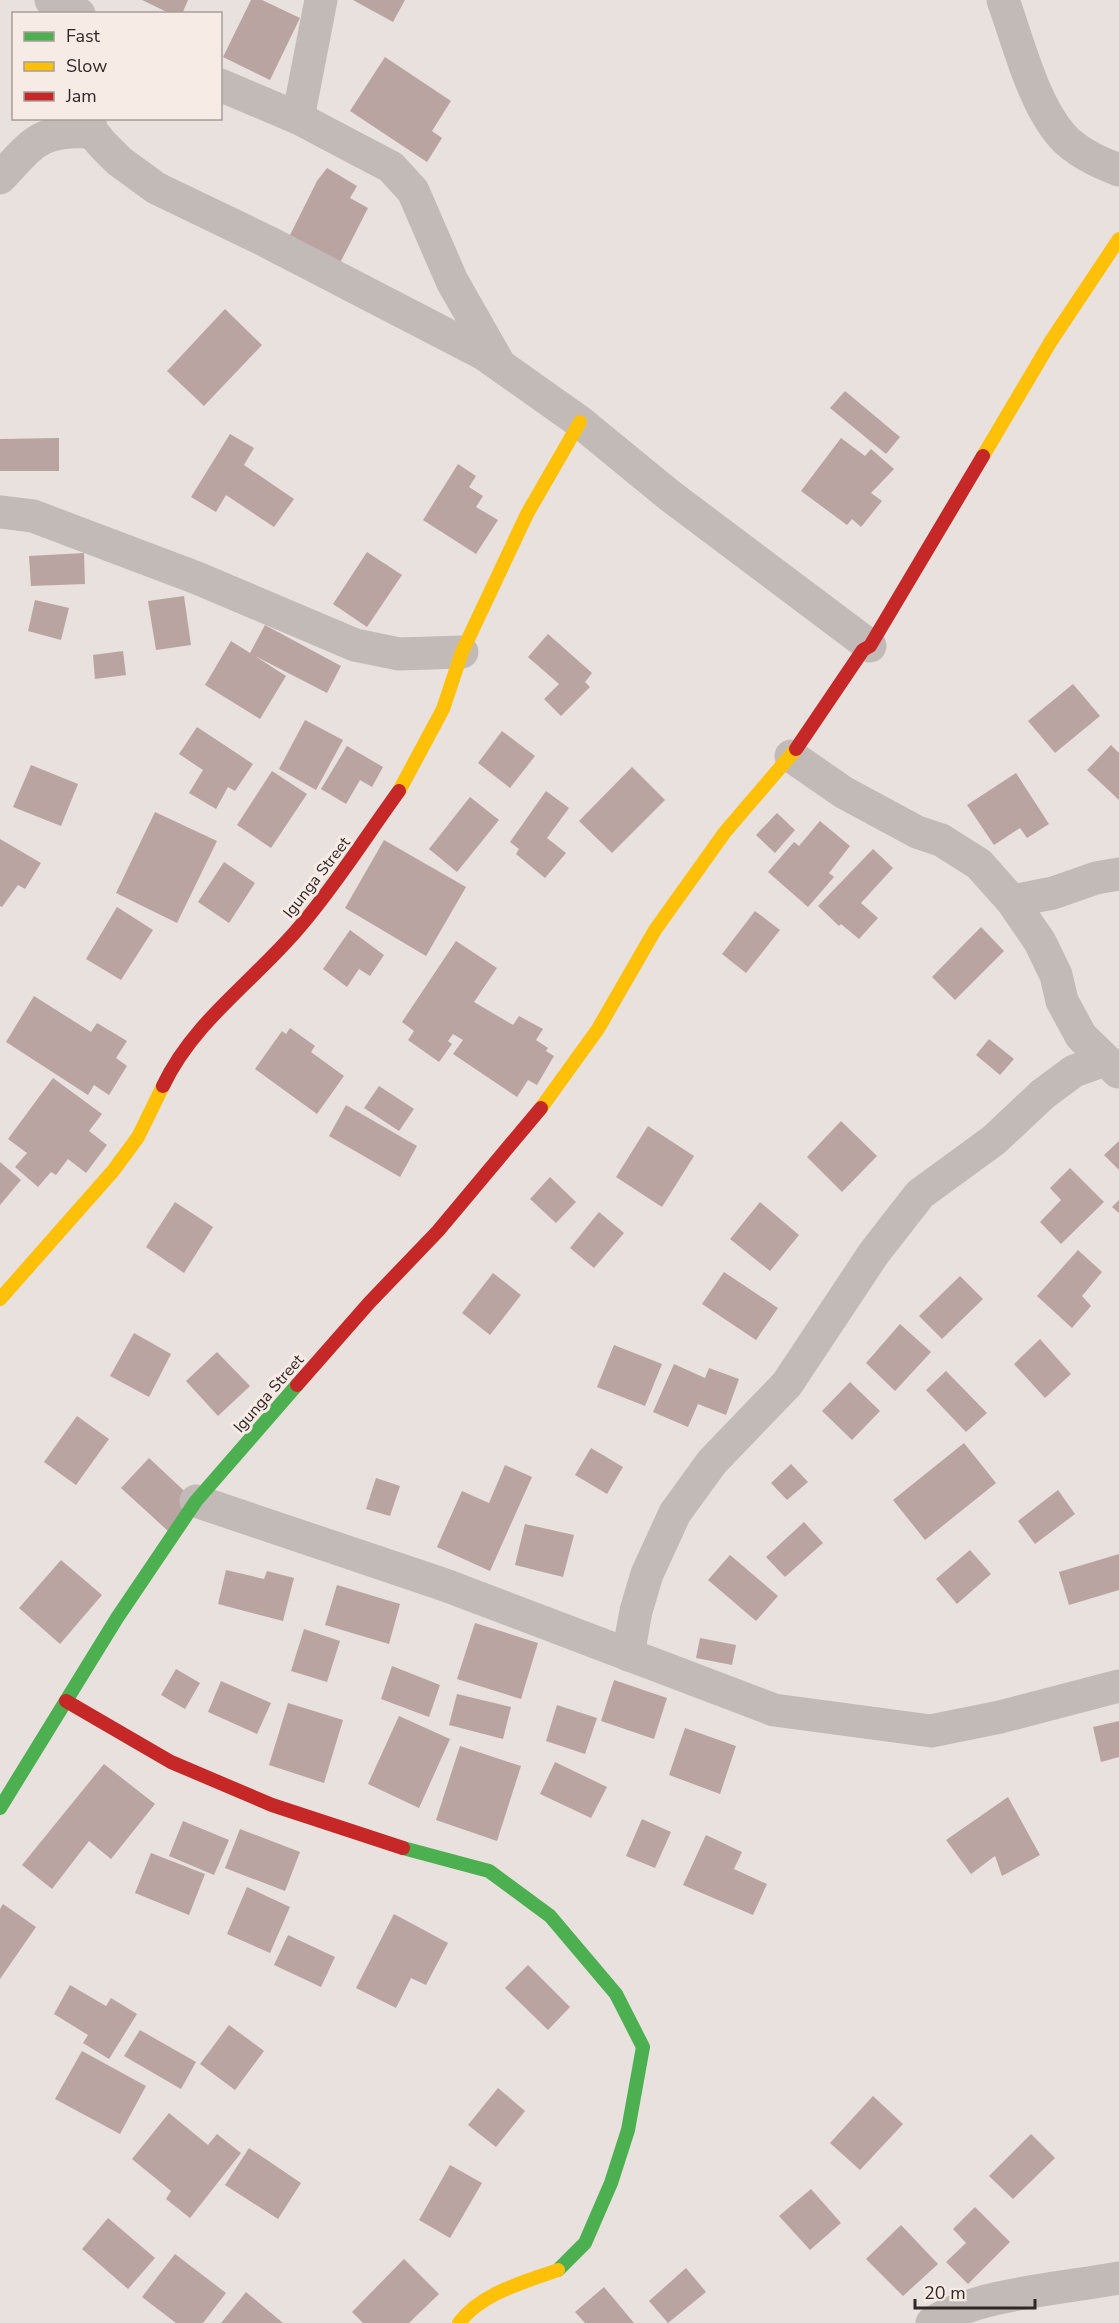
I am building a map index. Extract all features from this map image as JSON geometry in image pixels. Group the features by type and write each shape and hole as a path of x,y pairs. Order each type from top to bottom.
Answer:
{"street":[{"path":"51,0 75,12"},
{"path":"298,118 321,0"},
{"path":"1003,0 1038,93 1051,118 1064,137 1086,155 1119,170"},
{"path":"222,86 298,118 391,166 413,191 452,281 501,366"},
{"path":"0,178 36,140 54,132 91,125 119,161 156,188 484,354 580,422 669,495 870,646"},
{"name":"Igunga Street","path":"0,1808 135,1589 196,1502 369,1303 438,1231 504,1155 598,1029 655,930 725,831 771,775 791,756 863,650 870,646 1051,341 1119,239"},
{"name":"Igunga Street","path":"0,1299 113,1171 138,1137 171,1068 206,1022 302,925 404,784 443,709 462,652 527,514 580,422"},
{"path":"0,512 33,516 197,578 355,645 399,654 462,652"},
{"path":"791,756 843,792 917,832 941,840 979,864 1012,901 1040,942 1052,966 1071,1020 1081,1036 1112,1066"},
{"path":"1012,901 1053,893 1096,878 1119,874"},
{"path":"628,1655 646,1574 675,1513 711,1462 787,1384 854,1280 920,1194 994,1140 1043,1094 1074,1071 1112,1066"},
{"path":"196,1502 445,1585 774,1710 931,1731 1000,1717 1119,1686"},
{"path":"66,1701 171,1762 272,1805 399,1846 489,1871 550,1916 616,1994 643,2047 628,2130 611,2183 585,2243 560,2269 495,2294 464,2316 459,2323"},
{"path":"932,2323 945,2314 990,2300 1119,2278"}],"building":[{"path":"142,0 188,0 183,12 167,12"},
{"path":"251,0 262,0 300,18 270,80 223,57"},
{"path":"353,0 405,0 393,22"},
{"path":"385,57 451,101 432,131 442,138 427,162 350,111"},
{"path":"327,168 357,186 350,198 368,208 340,263 289,237 317,181"},
{"path":"225,309 262,345 204,406 167,371"},
{"path":"845,391 900,437 886,454 830,408"},
{"path":"230,434 254,448 244,465 294,499 274,527 226,495 216,512 191,497"},
{"path":"59,438 59,471 0,471 0,439"},
{"path":"841,438 865,456 871,449 894,469 871,493 882,501 861,527 852,519 847,525 801,491"},
{"path":"458,464 476,476 469,487 483,496 476,507 498,520 476,554 423,520"},
{"path":"367,552 402,575 367,627 333,604"},
{"path":"84,553 85,584 31,586 29,556"},
{"path":"184,596 191,645 156,650 148,601"},
{"path":"35,600 69,608 61,640 28,631"},
{"path":"265,625 341,666 327,693 255,656 286,676 260,719 205,685 231,641 250,653"},
{"path":"548,634 592,673 585,682 590,687 561,716 544,699 559,684 528,657"},
{"path":"123,651 126,675 95,679 93,655"},
{"path":"1073,684 1100,716 1055,753 1028,721"},
{"path":"305,720 343,740 316,790 279,769"},
{"path":"197,727 253,764 235,791 228,787 216,809 189,793 203,770 179,754"},
{"path":"502,731 535,756 510,788 478,763"},
{"path":"1111,745 1119,753 1119,800 1087,770"},
{"path":"347,746 383,767 372,787 360,780 346,804 321,789"},
{"path":"31,765 78,784 61,826 13,807"},
{"path":"632,767 665,800 612,853 579,821"},
{"path":"272,771 307,794 271,848 237,825"},
{"path":"1016,773 1049,824 1027,838 1020,828 994,845 967,805"},
{"path":"546,791 569,808 547,838 566,853 545,878 516,854 519,849 510,842"},
{"path":"470,797 499,820 457,872 429,849"},
{"path":"155,812 217,841 177,923 116,893"},
{"path":"777,813 795,830 775,853 756,835"},
{"path":"820,821 850,846 829,873 834,877 808,907 768,872 794,842 799,846"},
{"path":"0,839 41,863 25,889 18,885 2,907 0,906"},
{"path":"384,840 466,887 426,956 345,908"},
{"path":"873,849 893,868 861,903 878,918 859,939 841,924 839,926 818,906"},
{"path":"224,862 255,883 229,923 198,902"},
{"path":"117,907 153,930 121,980 86,959"},
{"path":"755,911 780,930 746,973 722,954"},
{"path":"981,927 1004,951 955,1000 932,977"},
{"path":"350,930 384,955 370,976 359,969 347,987 323,969"},
{"path":"456,941 497,968 474,1002 513,1025 519,1016 543,1029 536,1040 548,1048 546,1051 554,1056 537,1085 528,1080 517,1097 453,1054 463,1040 453,1034 448,1041 452,1044 439,1062 408,1040 414,1031 402,1022"},
{"path":"34,996 91,1032 97,1023 127,1041 116,1058 127,1066 109,1095 94,1085 88,1095 6,1042"},
{"path":"290,1028 315,1046 311,1052 344,1076 317,1114 255,1069 282,1031 286,1034"},
{"path":"989,1039 1014,1059 1000,1075 976,1055"},
{"path":"53,1078 102,1114 89,1131 107,1145 86,1173 68,1159 56,1175 51,1172 38,1187 15,1167 27,1153 8,1139"},
{"path":"379,1086 414,1109 399,1131 364,1108"},
{"path":"346,1105 417,1146 400,1177 329,1136"},
{"path":"841,1121 877,1156 842,1192 807,1157"},
{"path":"648,1126 694,1156 662,1207 616,1177"},
{"path":"1119,1141 1119,1170 1104,1155"},
{"path":"0,1162 21,1180 0,1205"},
{"path":"1070,1168 1104,1202 1061,1244 1040,1222 1061,1200 1050,1188"},
{"path":"550,1177 576,1202 556,1223 530,1199"},
{"path":"1119,1200 1119,1213 1112,1207"},
{"path":"175,1202 213,1227 184,1273 146,1247"},
{"path":"760,1202 799,1235 770,1271 730,1239"},
{"path":"599,1212 624,1233 594,1268 570,1248"},
{"path":"1078,1250 1102,1272 1082,1296 1091,1306 1072,1328 1037,1296"},
{"path":"724,1272 778,1308 756,1340 702,1304"},
{"path":"493,1273 521,1295 490,1335 462,1313"},
{"path":"960,1276 983,1299 942,1339 919,1316"},
{"path":"900,1324 931,1352 895,1391 866,1363"},
{"path":"134,1333 171,1354 149,1397 110,1376"},
{"path":"1040,1339 1071,1374 1045,1398 1014,1364"},
{"path":"614,1345 662,1364 645,1406 597,1387"},
{"path":"217,1352 250,1386 218,1416 186,1381"},
{"path":"674,1364 705,1378 709,1368 739,1379 726,1415 698,1404 688,1427 653,1412"},
{"path":"946,1371 987,1413 966,1432 926,1390"},
{"path":"850,1382 880,1411 852,1440 822,1411"},
{"path":"77,1416 109,1439 76,1485 44,1462"},
{"path":"964,1443 996,1483 925,1540 893,1500"},
{"path":"591,1448 623,1467 607,1494 575,1475"},
{"path":"149,1458 195,1501 168,1531 121,1488"},
{"path":"791,1464 808,1482 787,1500 771,1483"},
{"path":"505,1465 532,1477 490,1571 437,1547 462,1491 489,1503"},
{"path":"376,1478 400,1486 390,1516 366,1509"},
{"path":"1058,1490 1075,1514 1035,1544 1018,1521"},
{"path":"804,1522 823,1543 785,1577 766,1557"},
{"path":"525,1524 574,1535 563,1577 515,1565"},
{"path":"970,1550 991,1574 957,1604 936,1579"},
{"path":"1119,1554 1119,1590 1069,1605 1059,1572"},
{"path":"730,1555 778,1596 756,1621 708,1580"},
{"path":"61,1560 102,1595 60,1644 19,1608"},
{"path":"226,1570 264,1579 267,1571 294,1578 283,1621 218,1604"},
{"path":"337,1585 400,1604 389,1644 325,1625"},
{"path":"475,1623 538,1643 521,1699 457,1679"},
{"path":"304,1629 340,1641 327,1682 291,1671"},
{"path":"700,1638 736,1645 732,1665 696,1658"},
{"path":"392,1666 440,1685 429,1717 381,1699"},
{"path":"176,1669 200,1683 185,1709 161,1695"},
{"path":"614,1680 667,1698 654,1739 601,1721"},
{"path":"221,1681 271,1703 257,1734 208,1712"},
{"path":"457,1694 511,1707 503,1739 449,1725"},
{"path":"288,1703 343,1720 324,1783 269,1765"},
{"path":"557,1705 597,1718 585,1754 546,1741"},
{"path":"399,1716 450,1739 419,1808 368,1784"},
{"path":"1119,1721 1119,1757 1101,1762 1093,1727"},
{"path":"685,1728 736,1746 720,1794 669,1775"},
{"path":"460,1746 521,1766 497,1841 436,1820"},
{"path":"555,1762 607,1787 591,1818 540,1794"},
{"path":"104,1764 155,1804 111,1859 89,1841 52,1889 22,1865"},
{"path":"1008,1797 1040,1855 1002,1876 995,1856 971,1874 946,1840"},
{"path":"642,1819 671,1832 655,1868 626,1856"},
{"path":"183,1821 229,1840 214,1875 169,1856"},
{"path":"240,1829 300,1852 285,1891 225,1868"},
{"path":"706,1835 742,1852 734,1869 767,1884 753,1915 683,1885"},
{"path":"151,1853 205,1874 189,1915 135,1893"},
{"path":"247,1887 290,1907 270,1953 227,1934"},
{"path":"3,1904 36,1927 0,1979 0,1909"},
{"path":"394,1914 448,1943 426,1985 411,1978 396,2008 356,1988"},
{"path":"288,1935 335,1957 321,1987 274,1965"},
{"path":"528,1965 570,2007 548,2030 505,1988"},
{"path":"70,1985 106,2006 111,1998 137,2014 109,2059 83,2043 88,2035 54,2014"},
{"path":"229,2025 264,2051 235,2090 200,2064"},
{"path":"140,2030 196,2062 181,2089 124,2056"},
{"path":"82,2051 146,2086 120,2134 55,2099"},
{"path":"498,2088 525,2111 496,2147 468,2125"},
{"path":"873,2096 903,2124 860,2170 830,2143"},
{"path":"169,2113 208,2145 217,2134 241,2153 190,2218 166,2199 171,2191 132,2159"},
{"path":"1031,2134 1055,2158 1013,2199 989,2176"},
{"path":"249,2148 301,2183 278,2219 225,2185"},
{"path":"450,2165 482,2183 450,2238 419,2220"},
{"path":"811,2189 841,2223 810,2250 779,2216"},
{"path":"975,2207 1010,2242 968,2284 946,2262 966,2243 953,2229"},
{"path":"108,2218 155,2258 128,2289 82,2249"},
{"path":"901,2225 938,2264 903,2296 866,2259"},
{"path":"175,2254 226,2293 203,2323 176,2323 142,2297"},
{"path":"404,2259 439,2294 409,2323 363,2323 352,2312"},
{"path":"686,2268 706,2292 668,2323 649,2301"},
{"path":"604,2287 634,2323 585,2323 575,2312"},
{"path":"246,2292 283,2323 221,2323"}],"traffic: fast":[{"path":"0,1808 117,1618 196,1501 297,1385"},
{"path":"403,1848 489,1871 550,1916 616,1994 643,2047 628,2130 611,2183 585,2243 558,2270"}],"traffic: slow":[{"path":"983,456 1051,341 1119,239"},
{"path":"399,791 443,709 462,652 527,514 580,422"},
{"path":"541,1108 598,1029 655,930 725,832 796,749"},
{"path":"0,1299 113,1171 138,1137 163,1086"},
{"path":"459,2323 468,2313 491,2296 558,2270"}],"traffic: jam":[{"path":"796,749 863,650 870,646 983,456"},
{"path":"163,1086 191,1041 284,944 315,908 399,791"},
{"path":"297,1385 369,1303 438,1231 541,1108"},
{"path":"66,1701 171,1762 272,1805 403,1848"}]}
